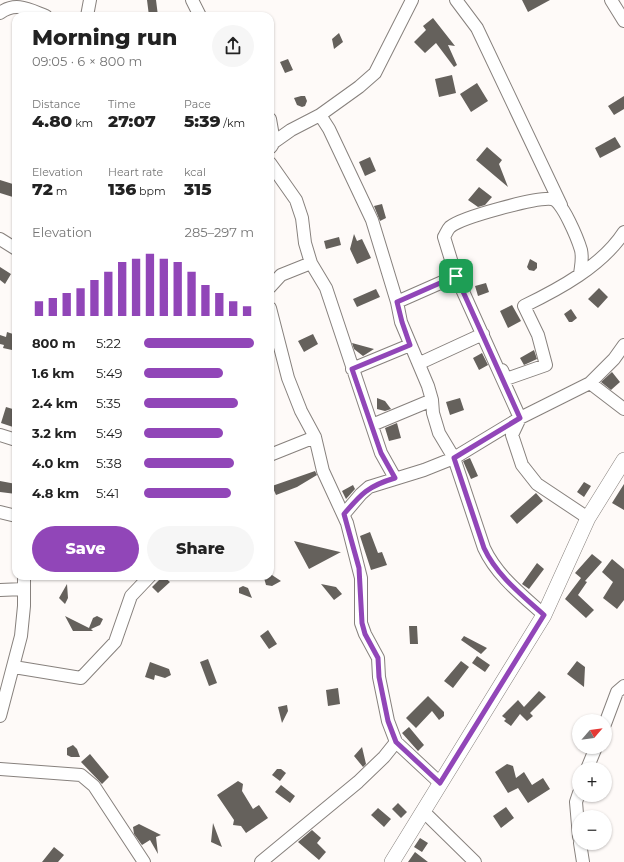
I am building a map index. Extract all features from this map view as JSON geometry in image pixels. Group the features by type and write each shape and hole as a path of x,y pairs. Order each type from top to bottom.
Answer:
{"street":[{"path":"88,12 90,0"},
{"path":"192,0 198,12"},
{"path":"274,143 291,130 320,115 359,88 375,72 412,0"},
{"path":"456,0 477,28 561,205 581,250 582,261 580,274"},
{"path":"610,0 624,21"},
{"path":"0,13 8,8 18,6 35,12"},
{"path":"320,115 329,129 372,220 397,302 400,318 410,345 420,363 432,400 433,413 439,433 454,458 489,560 503,577 544,615"},
{"path":"274,169 296,200 302,218 305,243 311,263 326,288 381,453 395,478"},
{"path":"561,205 553,199 537,200 495,209 451,226 444,237 456,276 520,418 512,435 522,465 537,484 588,518"},
{"path":"483,334 506,379 546,365 538,335 524,306 553,292 620,248 624,232"},
{"path":"0,239 12,246"},
{"path":"274,281 281,275 311,263"},
{"path":"397,302 456,276"},
{"path":"274,324 288,378 301,411 315,437 323,471 344,514 359,568 362,623 365,634 378,658 379,677 388,721 396,742 440,783"},
{"path":"420,363 483,334"},
{"path":"352,369 410,345"},
{"path":"344,514 361,494 370,487 424,470 454,458 520,418 590,383 614,359 624,345"},
{"path":"590,383 624,409"},
{"path":"372,425 432,400"},
{"path":"0,435 12,439"},
{"path":"274,453 315,437"},
{"path":"392,862 544,615 588,518 624,460"},
{"path":"0,512 12,515"},
{"path":"0,716 14,667 23,621 24,580"},
{"path":"14,667 81,678 115,642 131,596 146,580"},
{"path":"0,590 24,589"},
{"path":"609,714 617,692 624,686"},
{"path":"261,862 358,782 384,757 396,742"},
{"path":"0,770 81,775 94,786 144,862"},
{"path":"423,810 475,862"},
{"path":"581,850 583,862"}],"building":[{"path":"147,0 156,0 158,12 148,12"},
{"path":"522,0 550,0 528,12"},
{"path":"433,18 455,46 448,45 457,65 454,67 436,43 425,53 414,42 426,30 423,26"},
{"path":"339,33 343,42 334,49 332,39"},
{"path":"288,59 293,70 285,73 280,62"},
{"path":"452,75 456,93 439,97 435,79"},
{"path":"477,83 488,101 471,112 460,94"},
{"path":"305,96 307,101 305,106 302,107 297,105 294,98"},
{"path":"624,96 624,109 614,115 608,106"},
{"path":"615,137 621,147 600,158 595,148"},
{"path":"487,147 502,160 499,164 508,187 476,160"},
{"path":"370,157 376,171 365,176 359,162"},
{"path":"0,180 12,184 12,197 0,193"},
{"path":"479,187 492,197 485,205 478,207 468,200"},
{"path":"382,204 386,218 380,221 374,206"},
{"path":"354,234 357,241 362,239 371,258 357,264 350,249"},
{"path":"339,237 341,245 326,249 324,241"},
{"path":"530,259 537,263 537,268 534,271 529,270 527,267"},
{"path":"0,267 11,274 5,284 0,280"},
{"path":"486,283 489,292 478,296 475,286"},
{"path":"599,288 608,297 598,308 588,299"},
{"path":"376,289 380,297 357,307 353,299"},
{"path":"512,305 521,321 508,328 500,311"},
{"path":"571,309 577,318 572,322 569,322 564,314"},
{"path":"7,332 12,334 12,350 3,348 4,345 0,344 0,335 6,337"},
{"path":"313,334 318,344 304,352 298,341"},
{"path":"352,343 374,349 363,356 354,349"},
{"path":"534,350 537,359 524,365 520,358"},
{"path":"482,353 488,365 479,370 473,358"},
{"path":"612,372 620,382 611,390 601,382"},
{"path":"377,398 385,401 391,409 385,411 377,409"},
{"path":"460,398 464,410 450,415 446,402"},
{"path":"6,407 12,409 12,427 1,423"},
{"path":"397,423 401,438 389,441 385,428"},
{"path":"470,458 478,476 471,479 463,461"},
{"path":"315,471 317,475 297,487 276,495 274,485"},
{"path":"0,481 12,483 12,494 0,492"},
{"path":"584,482 591,486 584,497 577,492"},
{"path":"624,484 624,510 612,503"},
{"path":"353,485 355,489 346,499 342,491"},
{"path":"536,493 543,501 517,524 510,516"},
{"path":"370,532 378,553 382,552 387,565 371,570 360,536"},
{"path":"294,541 340,552 341,552 309,569"},
{"path":"592,554 602,562 585,581 587,582 578,595 594,610 586,618 565,599 581,578 575,573"},
{"path":"612,559 624,569 624,600 617,609 603,598 613,582 602,572"},
{"path":"537,563 544,569 529,589 522,584"},
{"path":"274,576 281,581 272,586 266,585 265,580 274,580"},
{"path":"159,580 168,580 170,582 158,593 152,587"},
{"path":"67,584 68,598 65,604 59,598"},
{"path":"321,584 336,587 342,594 334,600"},
{"path":"243,586 248,588 252,598 239,593 239,588"},
{"path":"65,616 89,628 93,618 97,616 103,619 100,625 91,629 93,631 73,631"},
{"path":"409,626 417,626 418,644 410,644"},
{"path":"268,630 277,644 269,649 260,636"},
{"path":"464,636 487,648 481,654 461,640"},
{"path":"477,656 490,665 485,672 472,663"},
{"path":"208,659 217,683 209,686 200,662"},
{"path":"461,661 469,667 453,688 444,681"},
{"path":"577,661 585,667 584,687 567,674"},
{"path":"150,662 169,669 171,675 165,678 155,675 154,680 145,677"},
{"path":"338,688 340,704 328,706 326,690"},
{"path":"539,691 546,697 530,713 533,716 527,721 520,714 511,726 504,721 506,719 502,716 518,700 524,707"},
{"path":"428,696 444,712 444,716 439,720 432,711 416,728 406,718"},
{"path":"287,705 288,711 282,723 278,707"},
{"path":"409,727 424,745 418,751 402,733"},
{"path":"73,745 77,749 80,757 71,757 67,755 67,748"},
{"path":"362,747 366,764 363,767 354,756"},
{"path":"90,754 109,777 102,784 81,762"},
{"path":"507,764 513,766 516,778 524,772 532,785 543,778 550,789 528,803 518,788 508,793 495,772"},
{"path":"277,769 281,769 286,773 280,781 272,775"},
{"path":"238,781 243,784 242,791 253,809 259,805 268,818 246,833 241,826 233,825 234,820 217,795"},
{"path":"281,785 295,796 290,803 275,792"},
{"path":"398,803 407,812 401,818 392,809"},
{"path":"506,807 514,818 501,828 493,816"},
{"path":"378,808 391,819 384,827 371,815"},
{"path":"213,823 222,847 211,842"},
{"path":"139,824 161,835 156,837 158,854 150,840 142,845 134,834 133,827"},
{"path":"312,830 321,838 317,843 326,852 319,860 298,842"},
{"path":"420,838 428,843 422,852 414,847"},
{"path":"54,847 64,855 58,862 42,862"},
{"path":"415,852 428,862 408,862"}],"route":[{"path":"456,276 520,418 454,458 489,560 503,577 544,615 440,783 396,742 388,721 379,677 378,658 365,634 362,623 361,578 344,514 361,494 370,487 395,478 381,453 352,369 410,345 399,314 397,302 456,276"}]}
